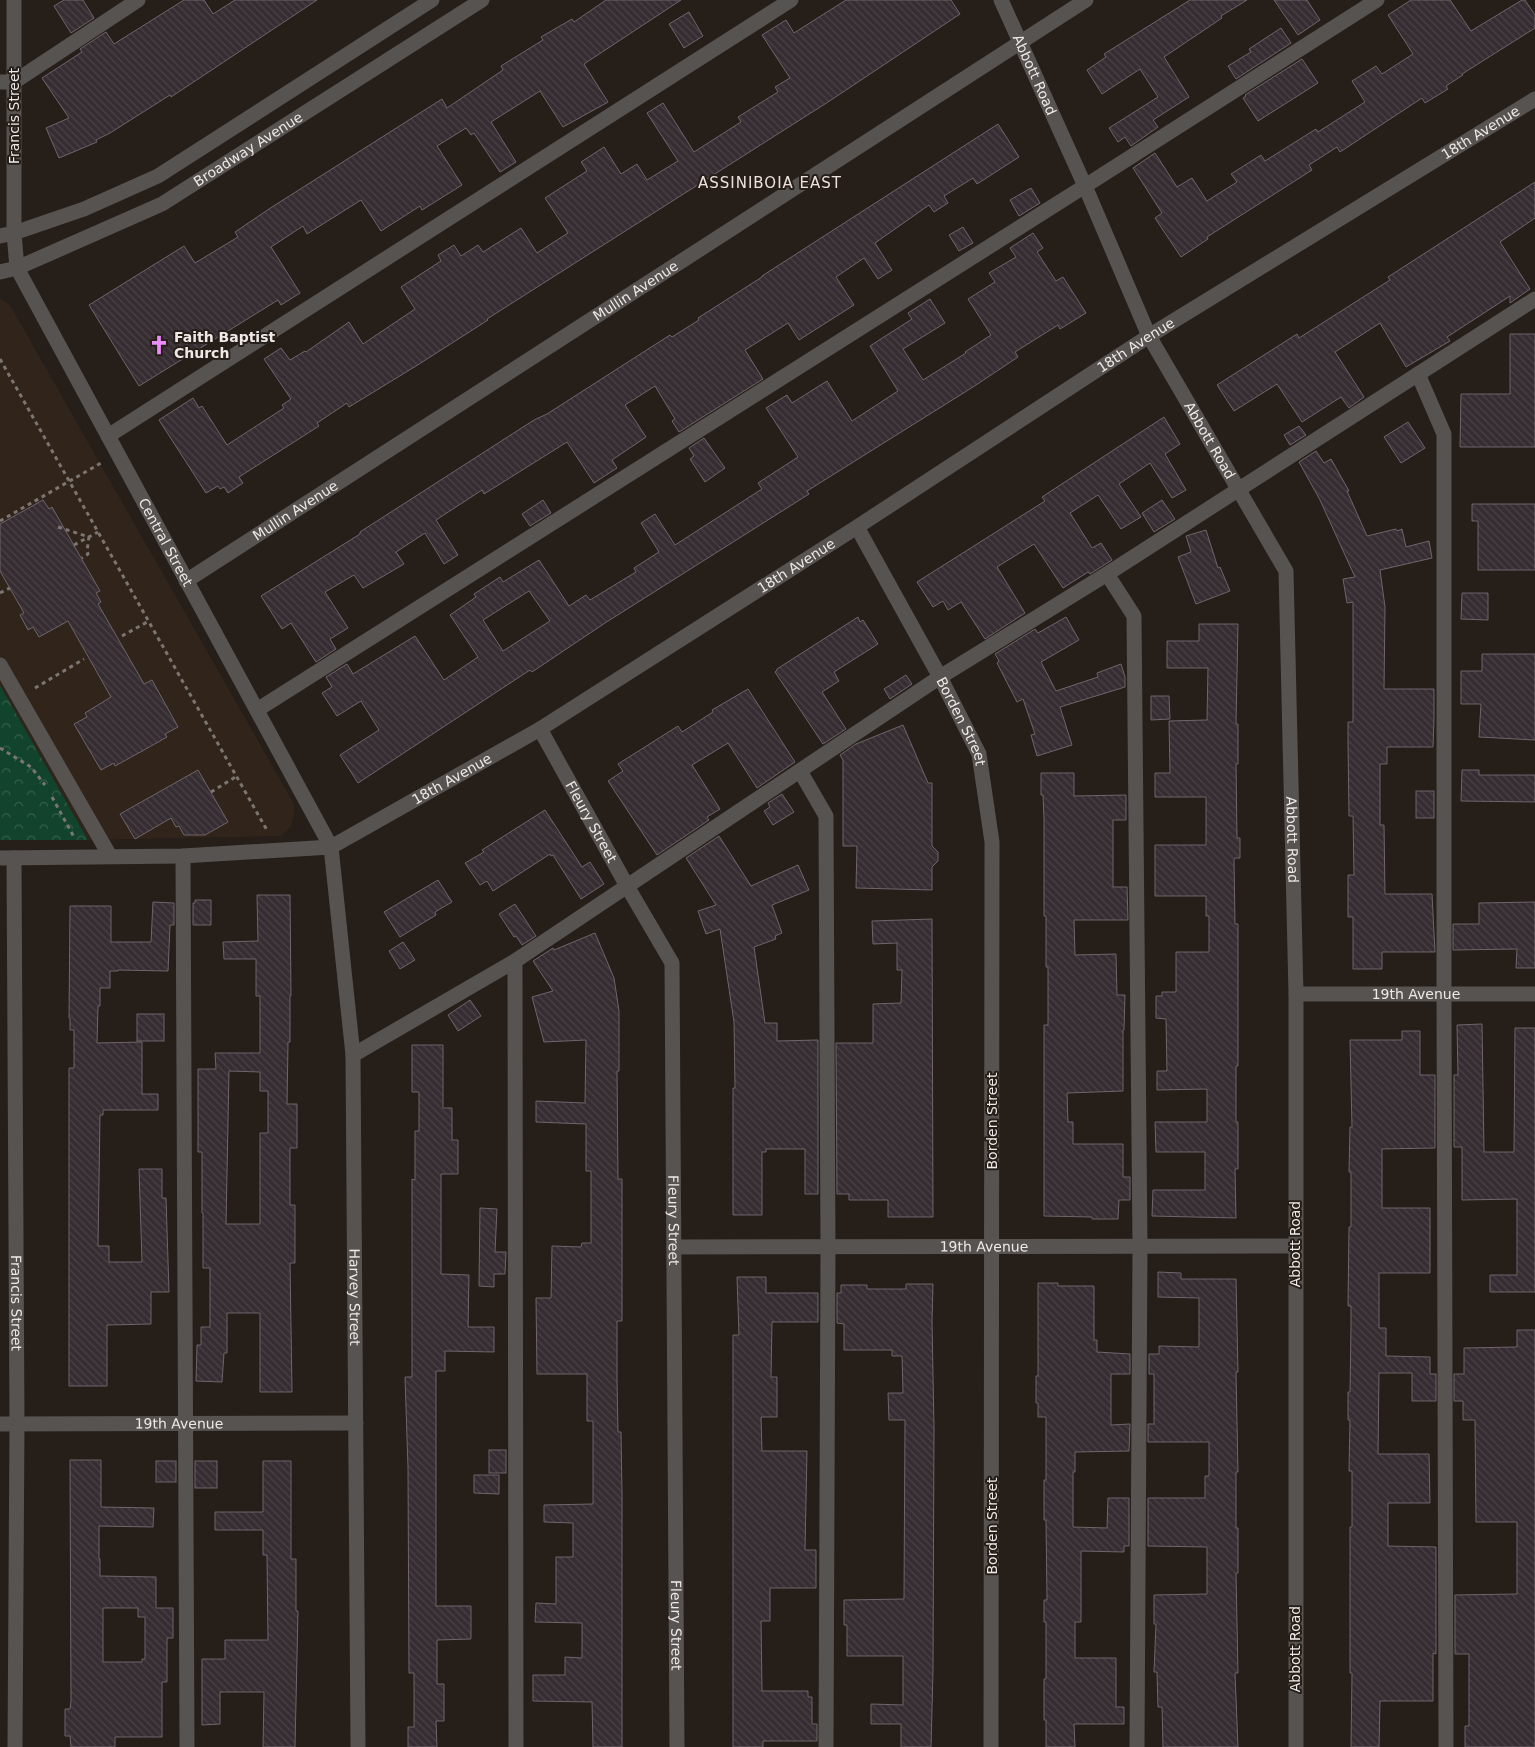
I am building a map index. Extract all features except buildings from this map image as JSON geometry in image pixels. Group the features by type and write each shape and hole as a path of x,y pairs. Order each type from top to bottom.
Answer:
{"street":[{"name":"Francis Street","path":"7,234 7,82 14,0"},
{"path":"7,82 138,0"},
{"name":"Broadway Avenue","path":"7,234 84,209 158,176 432,0"},
{"name":"Broadway Avenue","path":"0,272 17,268 162,204 482,0"},
{"path":"108,436 791,0"},
{"name":"Abbott Road","path":"1001,0 1086,186 1149,336 1286,571 1296,994 1296,1747"},
{"name":"Mullin Avenue","path":"186,581 1086,0"},
{"path":"257,710 1377,0"},
{"path":"310,78 324,101"},
{"name":"18th Avenue","path":"7,858 183,856 331,847 540,729 857,527 1149,336 1535,99"},
{"name":"Central Street","path":"7,234 17,268 331,847"},
{"path":"353,1055 515,961 940,677 1107,574 1535,299"},
{"path":"1418,374 1444,434 1446,1747"},
{"name":"Borden Street","path":"857,527 940,677 979,754 992,842 991,1747"},
{"path":"1107,574 1134,616 1140,1246 1137,1747"},
{"path":"0,665 110,856"},
{"name":"Fleury Street","path":"540,729 672,963 677,1747"},
{"path":"800,771 826,816 828,1248 826,1747"},
{"name":"Harvey Street","path":"331,847 353,1055 358,1747"},
{"path":"183,856 184,1423 187,1747"},
{"name":"Francis Street","path":"7,858 17,1424 15,1747"},
{"path":"515,961 516,1747"},
{"name":"19th Avenue","path":"1296,994 1535,994"},
{"name":"19th Avenue","path":"674,1247 1295,1246"},
{"name":"19th Avenue","path":"0,1424 356,1423"}],"path":[{"path":"0,359 279,850"},
{"path":"0,521 117,454"},
{"path":"58,527 89,537"},
{"path":"74,545 98,532"},
{"path":"82,558 88,554 86,551 89,537"},
{"path":"0,593 10,588"},
{"path":"122,636 149,621"},
{"path":"19,697 84,659"},
{"path":"0,748 31,767 45,784 83,856"},
{"path":"211,792 237,776"}],"shaded area":[{"path":"0,298 10,305 290,797 294,805 294,816 291,826 281,836 88,840 0,685"}],"green space":[{"path":"0,685 88,840 0,840"}],"place":[{"name":"Faith Baptist Church","path":"159,345"}],"district":[{"name":"ASSINIBOIA EAST","path":"770,183"}]}
